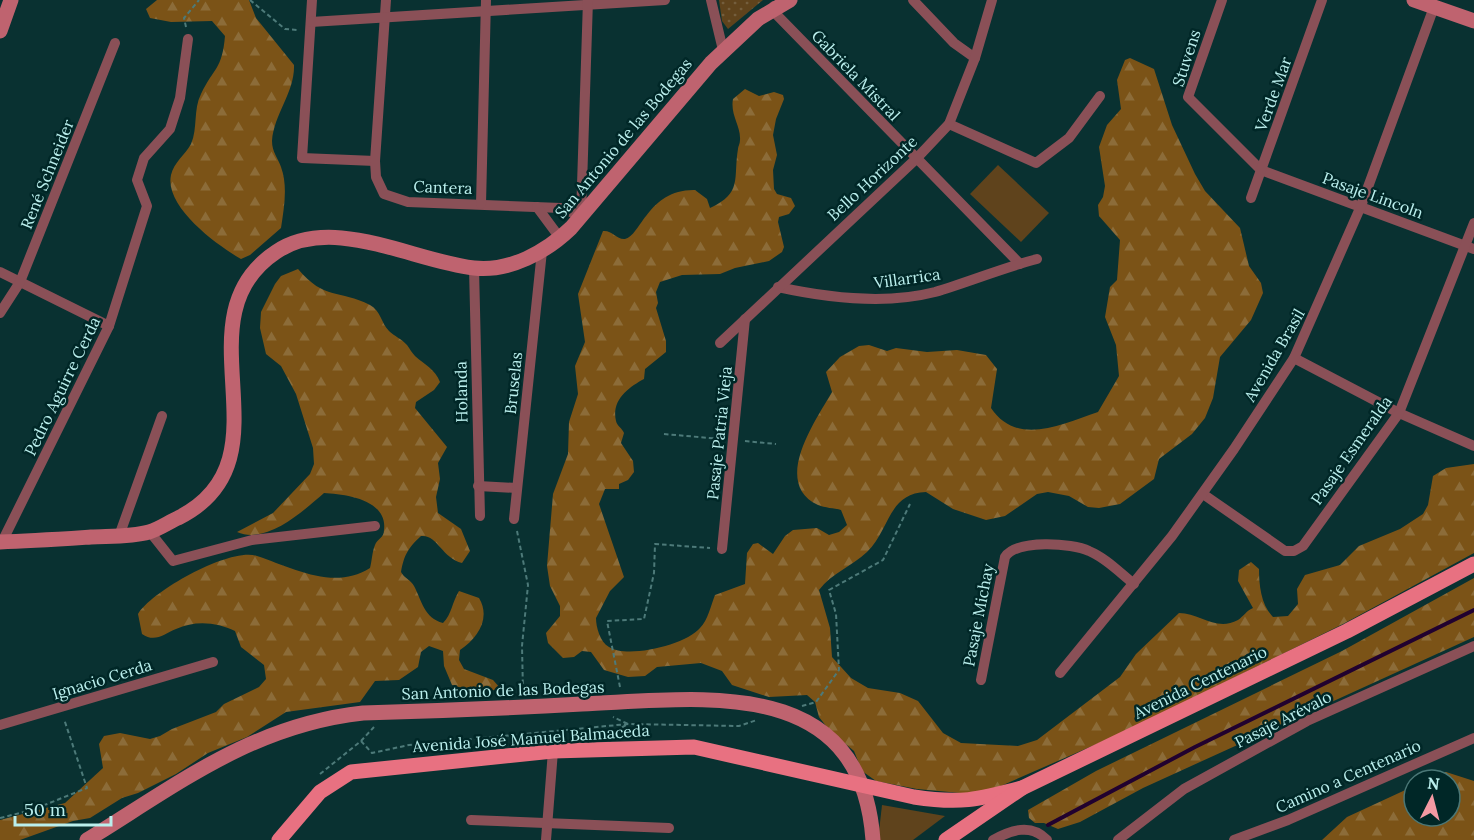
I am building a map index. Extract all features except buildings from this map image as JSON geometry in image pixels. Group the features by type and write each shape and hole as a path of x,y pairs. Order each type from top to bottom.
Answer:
{"main road":[{"name":"Avenida Centenario","path":"946,840 1022,788 1347,631 1474,564"},
{"name":"Avenida José Manuel Balmaceda","path":"279,840 320,792 341,777 362,770 553,751 694,747 929,799 975,801 1022,788"}],"street":[{"path":"0,31 11,0"},
{"path":"312,0 302,159 375,161"},
{"name":"Cantera","path":"386,0 375,161 380,188 391,198 408,202 561,208 581,216"},
{"path":"481,204 486,0"},
{"path":"310,27 587,2 665,0"},
{"path":"711,0 723,50"},
{"name":"San Antonio de las Bodegas","path":"1,542 119,536 150,532 190,512 200,504 218,483 230,459 236,424 230,343 232,318 246,283 266,260 299,241 329,237 366,242 474,268 514,263 542,251 560,238 581,216 723,50 774,5 790,0"},
{"path":"913,0 954,43 975,58"},
{"name":"Bello Horizonte","path":"720,343 916,159 949,124 975,58 992,0"},
{"name":"Stuvens","path":"1222,0 1188,97 1261,170"},
{"name":"Verde Mar","path":"1251,198 1323,0"},
{"path":"1414,0 1474,22"},
{"path":"581,216 587,2"},
{"name":"Gabriela Mistral","path":"774,5 916,159 1020,264"},
{"name":"Avenida Brasil","path":"1060,674 1134,584 1203,494 1294,358 1361,206 1434,7"},
{"name":"Pedro Aguirre Cerda","path":"1,542 109,326 147,206 137,180 144,158 170,129 180,98 188,39"},
{"name":"René Schneider","path":"0,313 20,282 115,43"},
{"path":"949,124 1036,163 1069,138 1100,96"},
{"name":"Pasaje Lincoln","path":"1261,170 1470,247"},
{"path":"537,207 560,238"},
{"name":"Pasaje Esmeralda","path":"1203,494 1285,551 1294,551 1303,546 1399,413 1470,247 1474,223"},
{"name":"Bruselas","path":"514,519 542,251"},
{"name":"Villarrica","path":"778,287 843,298 911,296 933,292 1037,259"},
{"name":"Holanda","path":"474,268 480,516"},
{"path":"0,272 109,326"},
{"name":"Pasaje Patria Vieja","path":"722,549 745,319"},
{"path":"1294,358 1399,413 1474,446"},
{"path":"119,536 162,416"},
{"path":"478,486 517,488"},
{"path":"150,532 173,561 252,540 375,526"},
{"name":"Pasaje Michay","path":"981,680 1008,553 1031,545 1082,548 1097,555 1134,584"},
{"name":"Pasaje Arévalo","path":"1118,840 1184,789 1297,727 1474,646"},
{"name":"Ignacio Cerda","path":"0,725 213,662"},
{"name":"San Antonio de las Bodegas","path":"87,840 223,757 258,739 318,719 386,712 723,699 782,712 822,732 841,748 851,762 860,785 869,813 873,840"},
{"name":"Camino a Centenario","path":"1234,840 1288,820 1474,738"},
{"path":"546,840 553,751"},
{"path":"471,820 669,828"},
{"path":"993,840 1029,829 1037,831 1047,840"}],"path":[{"path":"188,39 184,18 199,0"},
{"path":"250,0 285,29 310,27"},
{"path":"782,712 816,702 839,669 836,614 829,590 884,560 910,504"},
{"path":"514,519 528,585 522,646 523,707"},
{"path":"623,703 607,621 644,619 654,573 655,544 722,549"},
{"path":"0,818 32,810 87,788 60,707"},
{"path":"320,792 318,779 322,770 361,741 386,712"},
{"path":"610,716 628,724"},
{"path":"361,741 372,753 409,745 628,724 739,726 760,719"},
{"path":"583,750 628,724"}],"shaded area":[{"path":"719,0 763,0 728,29 722,21"},
{"path":"998,165 1049,213 1021,242 970,194"},
{"path":"882,805 945,816 913,840 878,840"}],"green space":[{"path":"157,0 249,0 256,18 294,65 291,84 276,122 272,141 284,182 285,197 281,228 250,255 241,259 219,245 195,224 176,200 171,187 172,170 191,144 199,100 220,62 225,36 212,21 171,22 150,18 146,9"},
{"path":"1130,58 1154,69 1172,125 1195,174 1205,191 1240,228 1249,266 1261,283 1263,293 1251,320 1220,357 1213,398 1205,418 1192,434 1159,459 1154,479 1120,504 1099,508 1088,507 1069,496 1048,492 1037,494 1005,516 986,520 953,509 926,492 913,494 904,499 891,514 875,543 867,552 819,590 830,628 832,657 851,678 868,688 900,693 918,701 943,733 961,743 1018,746 1037,740 1120,677 1136,654 1179,613 1222,624 1238,620 1253,608 1238,581 1239,570 1251,562 1259,569 1262,594 1269,612 1273,617 1288,616 1298,604 1297,589 1305,575 1340,565 1359,546 1400,529 1423,514 1428,505 1433,476 1446,468 1474,464 1474,553 1343,624 1124,732 987,792 971,794 917,789 876,781 862,771 854,751 830,731 819,717 815,702 807,695 769,697 732,685 722,671 701,663 657,667 645,676 628,677 604,670 591,652 582,651 574,657 563,658 548,643 546,633 560,616 560,606 550,586 547,566 553,494 568,454 569,422 578,394 575,366 585,342 578,294 603,231 619,238 625,239 631,236 656,204 679,192 695,190 707,199 710,208 728,197 734,184 740,141 732,105 733,99 745,89 759,96 774,92 783,95 784,99 776,119 773,135 777,155 773,170 774,189 777,194 791,198 795,206 789,214 779,217 778,222 784,247 782,252 769,261 735,268 720,274 682,275 660,282 656,292 658,303 656,308 666,341 666,352 645,369 644,379 622,395 616,407 616,421 624,433 621,443 633,461 634,472 628,480 619,484 619,489 605,489 599,504 624,577 610,591 596,622 601,638 609,647 618,650 642,651 670,645 700,628 707,617 715,595 745,584 747,553 753,544 758,543 773,554 785,536 793,530 817,528 829,535 839,532 847,525 841,510 818,505 804,495 798,482 798,467 808,434 832,392 826,372 840,357 859,346 869,345 887,351 896,348 927,352 957,350 986,355 997,369 991,408 1002,420 1014,427 1027,430 1041,429 1098,412 1119,376 1116,345 1105,317 1110,287 1117,280 1120,240 1099,216 1098,205 1103,197 1105,186 1099,147 1107,125 1121,109 1117,80 1125,60"},
{"path":"298,269 316,286 359,300 374,308 389,331 433,370 440,382 434,390 416,402 415,408 447,447 438,463 440,479 436,497 438,513 461,529 470,551 462,563 449,556 427,536 421,536 407,552 401,572 413,584 428,613 443,623 459,591 479,598 484,613 481,627 472,640 460,650 459,660 464,669 493,680 500,688 482,694 452,685 444,666 443,651 429,646 421,652 418,667 399,680 375,681 360,702 286,712 247,737 208,753 176,774 138,793 122,798 90,818 73,821 20,840 0,840 0,820 65,803 103,768 99,744 104,736 120,733 150,739 160,736 216,712 224,704 259,687 266,679 264,665 241,647 235,631 228,628 198,623 183,626 155,638 142,634 138,614 159,594 211,564 245,555 257,556 299,571 328,577 342,578 356,575 370,568 375,545 384,533 383,520 373,505 354,497 324,493 295,517 272,530 248,535 237,532 273,513 310,474 314,464 313,448 296,394 281,366 266,354 260,328 261,312 275,284 281,276"},
{"path":"1474,578 1474,637 1143,788 1080,822 1058,829 1044,823 1035,823 1029,818 1028,810 1096,771 1342,651"},
{"path":"1462,777 1474,781 1474,840 1322,840 1347,817 1402,792 1402,828 1462,828"}],"waterway":[{"path":"1048,825 1195,747 1474,610"}]}
